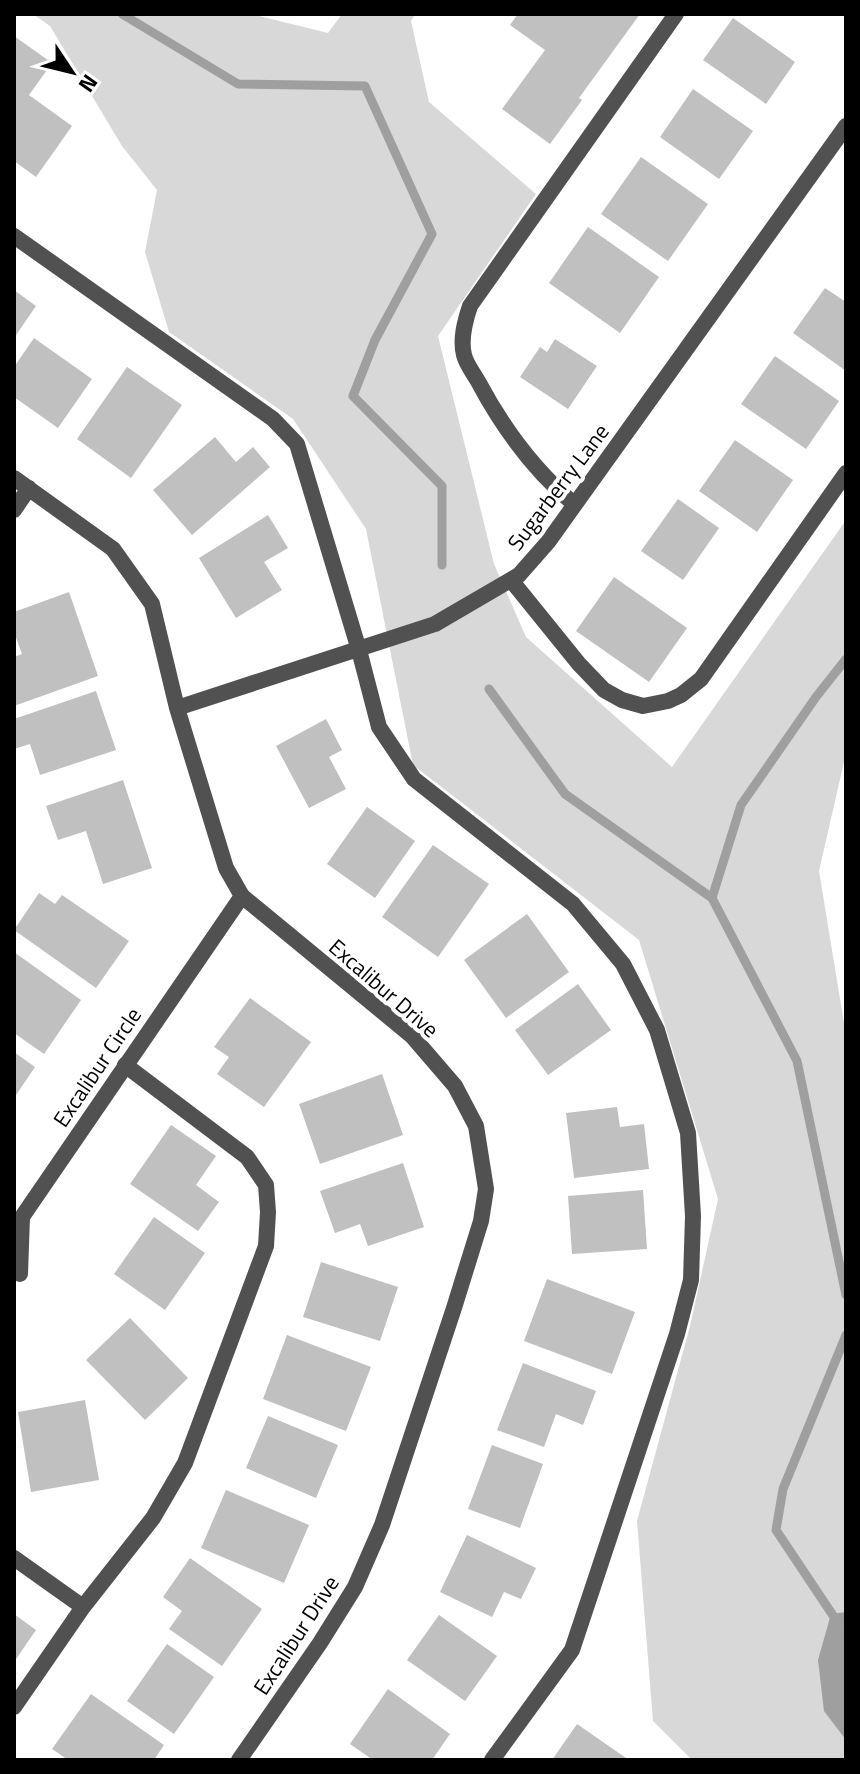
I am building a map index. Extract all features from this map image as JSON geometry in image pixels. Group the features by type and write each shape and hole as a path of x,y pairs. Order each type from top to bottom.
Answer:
{"street":[{"path":"574,504 552,486 513,438 464,355 463,327 470,306 676,14"},
{"name":"Sugarberry Lane","path":"177,708 435,624 519,575 548,542 846,126"},
{"path":"14,236 273,419 297,444 379,727 414,779 573,904 623,964 657,1030 688,1133 693,1216 691,1280 677,1334 572,1650 492,1760"},
{"path":"511,580 604,690 622,700 643,706 668,701 701,679 846,473"},
{"name":"Excalibur Drive","path":"14,478 113,549 152,604 177,708 226,868 242,896 412,1036 455,1086 476,1126 486,1189 481,1221 382,1525 355,1587 239,1760"},
{"path":"14,510 29,488"},
{"name":"Excalibur Circle","path":"20,1274 22,1217 242,896"},
{"path":"14,1707 83,1607 153,1518 185,1463 266,1246 266,1185 247,1157 125,1065"},
{"path":"14,1558 83,1607"}],"shaded area":[{"path":"33,14 251,14 328,33 342,14 415,14 411,21 429,102 536,194 438,336 494,564 526,637 672,767 846,520 846,753 819,871 846,1035 846,1760 692,1760 653,1721 637,1521 690,1326 718,1199 639,940 413,765 366,529 293,419 169,332 145,252 157,190 122,146 50,26"},
{"path":"846,1612 846,1740 824,1711 818,1660 831,1614"}],"building":[{"path":"518,14 640,14 550,144 502,109 545,50 510,25"},
{"path":"733,18 795,62 766,104 703,60"},
{"path":"14,36 52,63 29,95 72,126 36,177 14,161"},
{"path":"693,89 753,131 719,179 660,137"},
{"path":"641,157 708,204 668,261 601,214"},
{"path":"588,227 659,277 620,333 549,283"},
{"path":"825,288 846,302 846,371 793,333"},
{"path":"14,290 36,306 14,338"},
{"path":"34,338 92,379 58,428 14,397 14,367"},
{"path":"555,339 597,366 568,409 520,377 540,347 547,352"},
{"path":"775,356 839,401 806,449 741,404"},
{"path":"127,367 182,405 131,478 77,439"},
{"path":"215,437 236,462 253,447 270,467 192,535 153,490"},
{"path":"735,440 793,480 757,532 699,491"},
{"path":"678,499 719,528 683,580 641,551"},
{"path":"268,515 288,548 264,562 282,590 236,618 199,558"},
{"path":"614,577 687,628 649,682 576,631"},
{"path":"69,592 98,676 14,706 14,657 22,654 14,632 14,612"},
{"path":"96,691 116,750 40,775 30,744 14,749 14,719"},
{"path":"326,719 342,750 329,757 346,789 309,808 276,746"},
{"path":"123,780 152,868 103,884 86,831 58,840 46,806"},
{"path":"367,807 415,841 375,898 327,864"},
{"path":"433,845 489,884 438,957 382,917"},
{"path":"39,893 55,904 62,895 129,941 96,988 14,930"},
{"path":"527,914 569,972 506,1018 464,960"},
{"path":"14,952 81,1000 44,1054 14,1033"},
{"path":"578,984 611,1030 548,1075 515,1030"},
{"path":"250,998 311,1042 264,1107 217,1074 229,1057 214,1047"},
{"path":"14,1052 35,1067 14,1098"},
{"path":"382,1074 403,1135 320,1164 299,1104"},
{"path":"617,1107 620,1127 644,1124 649,1169 574,1178 566,1113"},
{"path":"171,1125 216,1156 196,1185 219,1202 198,1231 130,1184"},
{"path":"403,1163 424,1227 368,1246 360,1224 335,1233 320,1191"},
{"path":"643,1190 647,1249 572,1254 568,1196"},
{"path":"154,1217 205,1253 165,1310 114,1274"},
{"path":"321,1262 398,1287 380,1341 303,1317"},
{"path":"547,1279 635,1312 612,1374 524,1341"},
{"path":"130,1318 188,1378 145,1420 86,1360"},
{"path":"287,1335 371,1367 346,1431 263,1399"},
{"path":"523,1363 596,1391 583,1425 556,1414 544,1447 497,1430"},
{"path":"85,1400 99,1480 31,1492 18,1412"},
{"path":"268,1416 338,1445 316,1498 246,1468"},
{"path":"492,1445 543,1464 520,1528 468,1509"},
{"path":"226,1490 309,1525 284,1583 201,1548"},
{"path":"467,1535 536,1568 521,1599 504,1592 492,1617 440,1592"},
{"path":"190,1558 262,1609 222,1666 169,1629 182,1611 163,1597"},
{"path":"14,1614 36,1630 14,1662"},
{"path":"439,1615 497,1656 465,1701 407,1660"},
{"path":"167,1644 214,1677 174,1734 127,1701"},
{"path":"388,1689 450,1734 432,1760 373,1760 350,1744"},
{"path":"91,1694 164,1745 154,1760 68,1760 52,1749"},
{"path":"577,1724 629,1760 552,1760"}],"waterway":[{"path":"122,14 238,84 365,86 432,234 375,340 353,396 442,486 442,565"},
{"path":"712,898 741,805 846,659"},
{"path":"489,689 565,794 712,898 797,1061 846,1295"},
{"path":"846,1335 783,1489 776,1530 846,1635"}]}
